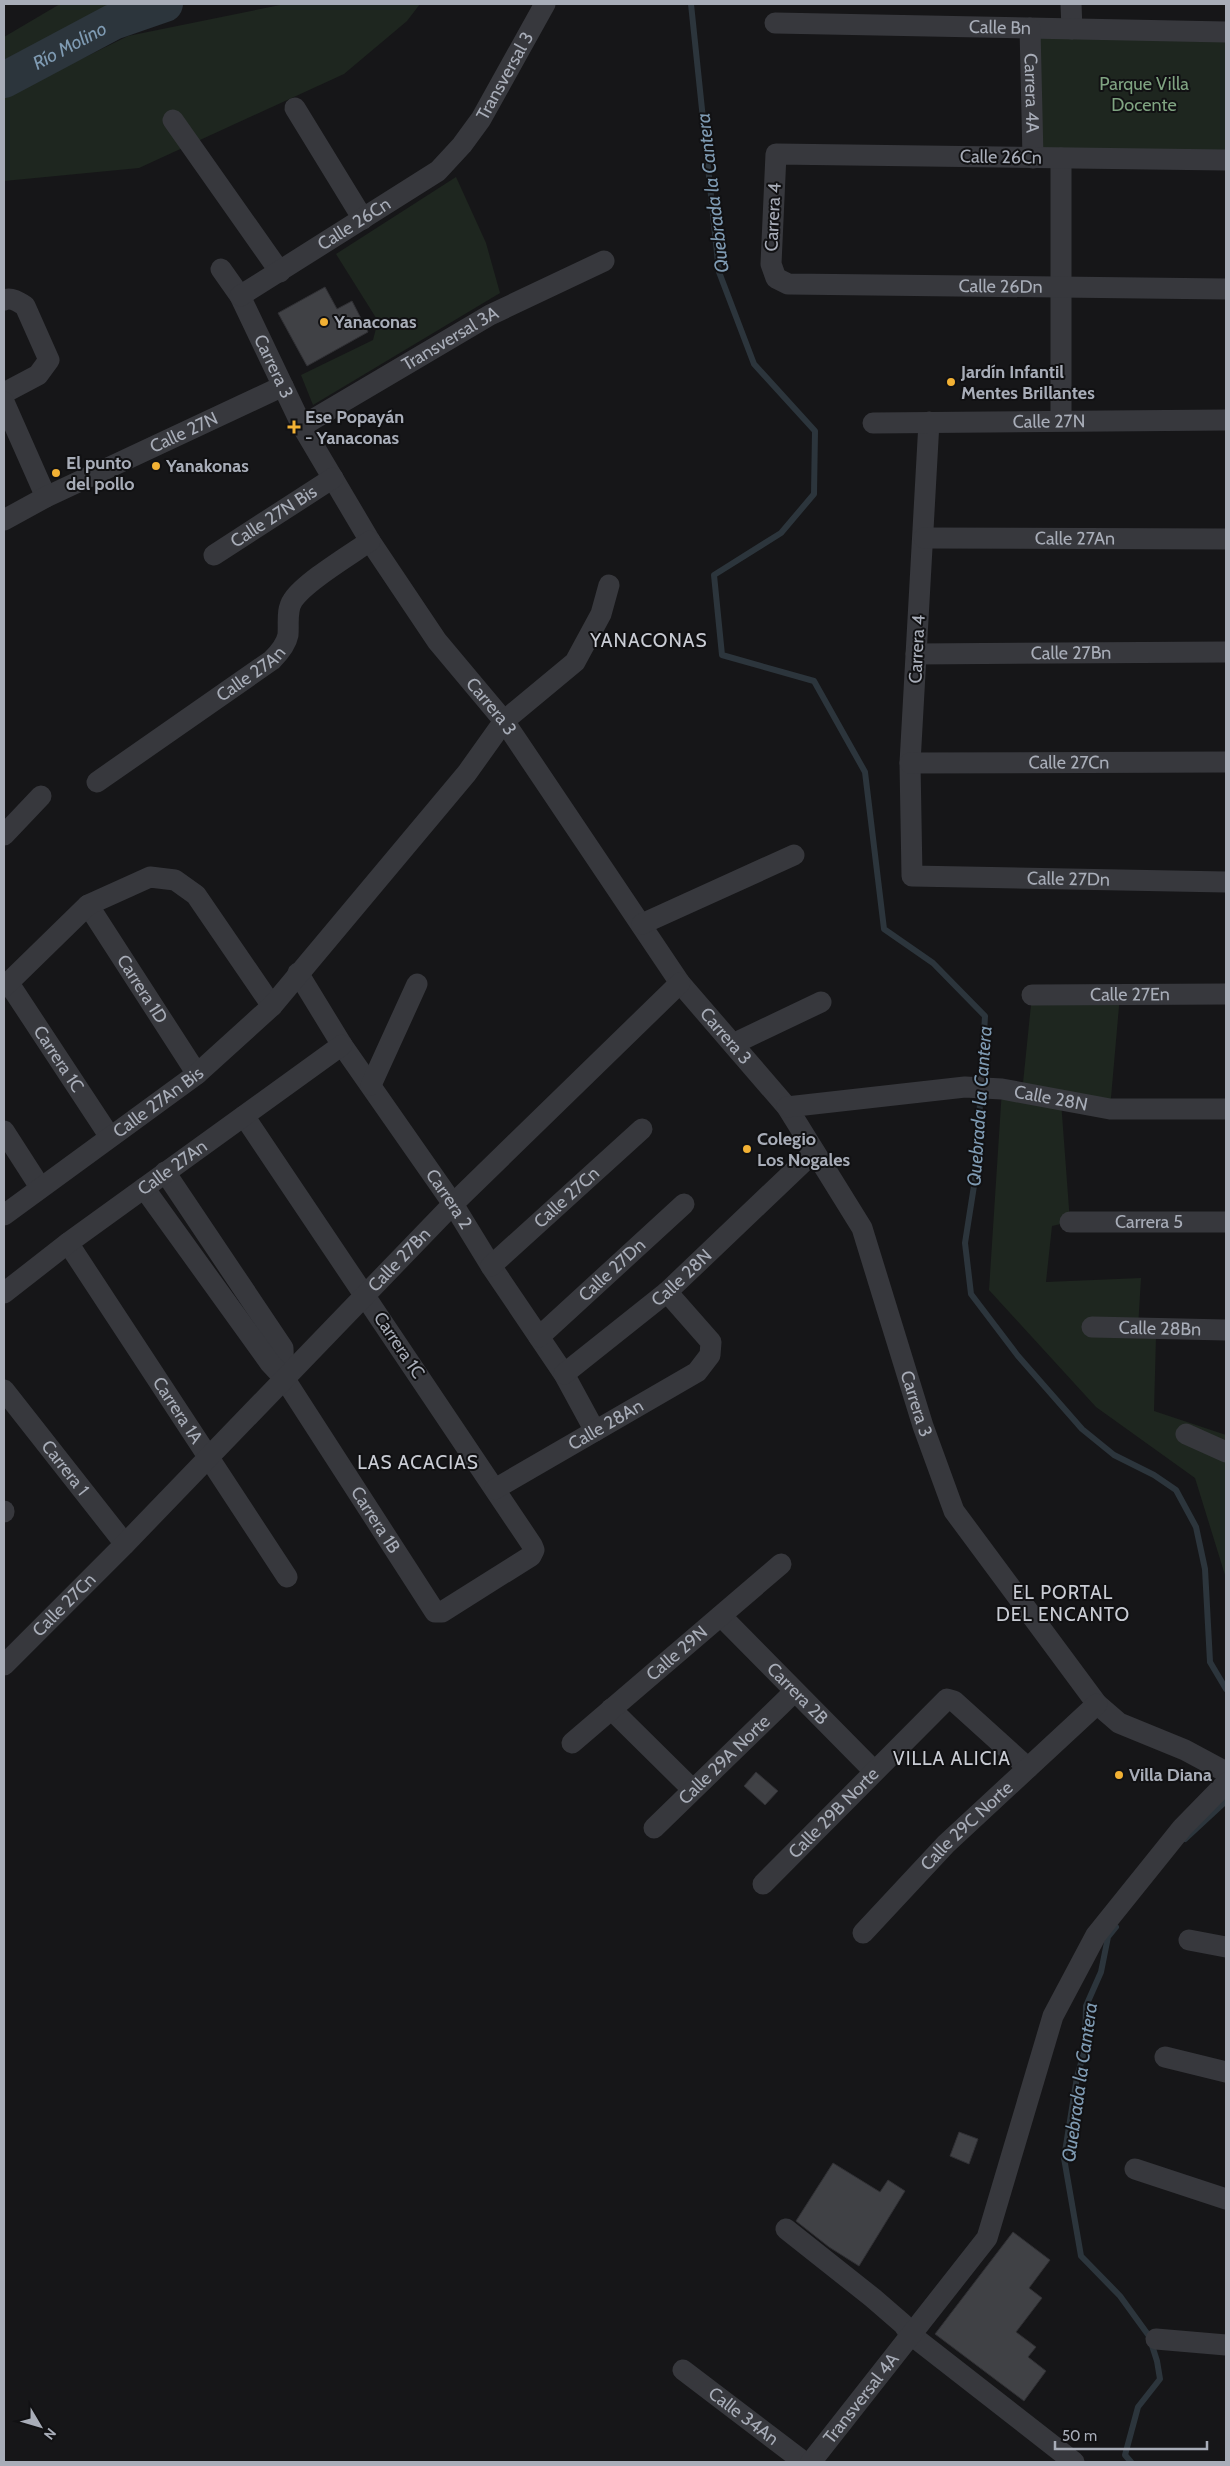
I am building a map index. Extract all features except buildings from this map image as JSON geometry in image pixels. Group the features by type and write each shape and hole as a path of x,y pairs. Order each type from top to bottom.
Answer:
{"street":[{"name":"Transversal 3","path":"462,145 481,119 545,4"},
{"path":"1071,4 1072,28"},
{"name":"Calle Bn","path":"774,23 1226,32"},
{"name":"Carrera 4A","path":"1030,28 1033,158"},
{"path":"295,108 363,219"},
{"path":"173,120 280,272"},
{"name":"Calle 26Cn","path":"240,296 438,171 462,145"},
{"name":"Calle 26Cn","path":"776,154 1226,160"},
{"name":"Carrera 4","path":"776,154 771,264 776,278"},
{"path":"1061,158 1059,287 1061,420"},
{"name":"Transversal 3A","path":"302,426 490,315 604,261"},
{"name":"Carrera 3","path":"221,269 240,296 302,426 370,541 437,640 504,721 680,983 787,1107 862,1228 923,1426 954,1511 1097,1704 1118,1723 1185,1750 1226,1772"},
{"name":"Calle 26Dn","path":"776,278 788,284 1226,289"},
{"path":"4,300 7,298 25,306 49,360 38,375 4,393"},
{"name":"Calle 27N","path":"4,520 46,497 283,386"},
{"path":"4,402 46,497"},
{"name":"Calle 27N","path":"873,422 1226,420"},
{"name":"Carrera 4","path":"912,876 910,763 929,422"},
{"name":"Calle 27N Bis","path":"214,555 333,478"},
{"name":"Calle 27An","path":"924,538 1226,539"},
{"name":"Calle 27An","path":"97,782 272,660 282,649 288,636 288,614 292,601 302,590 370,541"},
{"path":"298,973 467,773 504,721 575,662 601,614 609,585"},
{"name":"Calle 27Bn","path":"916,654 1226,652"},
{"name":"Calle 27Cn","path":"910,763 1226,762"},
{"path":"4,835 40,796"},
{"path":"642,924 794,855"},
{"name":"Calle 27Dn","path":"912,876 1226,882"},
{"path":"6,985 88,905 150,877 175,880 196,895 272,1006"},
{"name":"Carrera 1D","path":"88,905 198,1074"},
{"name":"Calle 27An Bis","path":"4,1215 198,1074 272,1006 298,973"},
{"name":"Carrera 2","path":"298,973 342,1046 453,1204 491,1266 564,1374 596,1430"},
{"name":"Calle 27Bn","path":"125,1544 453,1204 680,983"},
{"path":"371,1086 417,984"},
{"name":"Carrera 1C","path":"6,985 110,1137"},
{"name":"Calle 27En","path":"1032,995 1226,994"},
{"path":"733,1044 821,1002"},
{"name":"Calle 27An","path":"4,1293 68,1243 342,1046"},
{"name":"Calle 28N","path":"787,1107 965,1087 1002,1089 1110,1109 1226,1109"},
{"name":"Carrera 1C","path":"244,1116 366,1294 534,1550"},
{"name":"Calle 27Cn","path":"491,1266 642,1129"},
{"path":"4,1131 40,1187"},
{"name":"Calle 28N","path":"564,1374 667,1292 814,1152"},
{"path":"166,1172 283,1348 284,1378"},
{"name":"Carrera 1B","path":"144,1188 270,1363 284,1378 435,1612 442,1612 531,1556 534,1550"},
{"name":"Calle 27Dn","path":"539,1337 684,1204"},
{"name":"Carrera 5","path":"1070,1222 1226,1222"},
{"name":"Carrera 1A","path":"68,1243 287,1577"},
{"name":"Calle 28An","path":"495,1489 697,1372 710,1355 711,1342 667,1292"},
{"name":"Calle 28Bn","path":"1092,1327 1226,1330"},
{"name":"Carrera 1","path":"4,1390 125,1544"},
{"path":"1186,1434 1226,1452"},
{"name":"Calle 27Cn","path":"4,1665 125,1544"},
{"name":"Calle 29N","path":"572,1743 781,1564"},
{"name":"Carrera 2B","path":"721,1616 874,1771"},
{"name":"Calle 29A Norte","path":"654,1828 794,1692"},
{"name":"Calle 29B Norte","path":"763,1884 947,1699 954,1701 1028,1768"},
{"name":"Calle 29C Norte","path":"863,1933 946,1844 1097,1704"},
{"path":"611,1710 692,1789"},
{"name":"Transversal 4A","path":"811,2462 987,2238 1053,2016 1096,1935 1182,1828 1226,1784"},
{"path":"1189,1940 1226,1947"},
{"path":"1164,2056 1226,2072"},
{"path":"1135,2169 1226,2199"},
{"path":"786,2229 873,2298 903,2324 910,2334 1074,2462"},
{"path":"1156,2339 1226,2345"},
{"name":"Calle 34An","path":"683,2370 804,2462"}],"green space":[{"path":"60,4 126,4 4,73 4,37"},
{"path":"285,4 420,4 407,21 344,74 139,168 4,181 4,97 128,36"},
{"name":"Parque Villa Docente","path":"1030,28 1226,32 1226,160 1033,158"},
{"path":"456,177 486,243 500,293 313,405 301,375 373,340 378,321 336,254"},
{"path":"1032,995 1120,995 1110,1109 1061,1101 1070,1222 1052,1226 1046,1282 1141,1278 1138,1328 1156,1336 1154,1411 1226,1435 1226,1596 1225,1575 1195,1478 1096,1407 989,1290 1002,1089 1022,1093"}],"waterway":[{"name":"Río Molino","path":"4,80 113,22 165,4"},
{"name":"Quebrada la Cantera","path":"691,4 719,272 754,364 815,431 814,494 781,533 714,575 722,655 814,681 865,772 884,929 933,963 985,1016 976,1173 965,1243 971,1294 1018,1356 1082,1429 1114,1455 1154,1475 1176,1490 1196,1527 1205,1569 1210,1662 1226,1689"},
{"name":"Quebrada la Cantera","path":"1185,1839 1226,1801"},
{"name":"Quebrada la Cantera","path":"1116,1927 1108,1937 1101,1972 1086,2006 1085,2049 1077,2077 1064,2158 1081,2256 1120,2296 1149,2336 1157,2361 1160,2379 1138,2407 1125,2455 1131,2462"}],"place":[{"name":"Yanaconas","path":"324,322"},
{"name":"Jardín Infantil Mentes Brillantes","path":"951,382"},
{"name":"Ese Popayán - Yanaconas","path":"294,427"},
{"name":"Yanakonas","path":"156,466"},
{"name":"El punto del pollo","path":"56,473"},
{"name":"Colegio Los Nogales","path":"747,1149"},
{"name":"Villa Diana","path":"1119,1775"}],"district":[{"name":"YANACONAS","path":"649,640"},
{"name":"LAS ACACIAS","path":"418,1462"},
{"name":"EL PORTAL DEL ENCANTO","path":"1063,1603"},
{"name":"VILLA ALICIA","path":"952,1758"}]}
